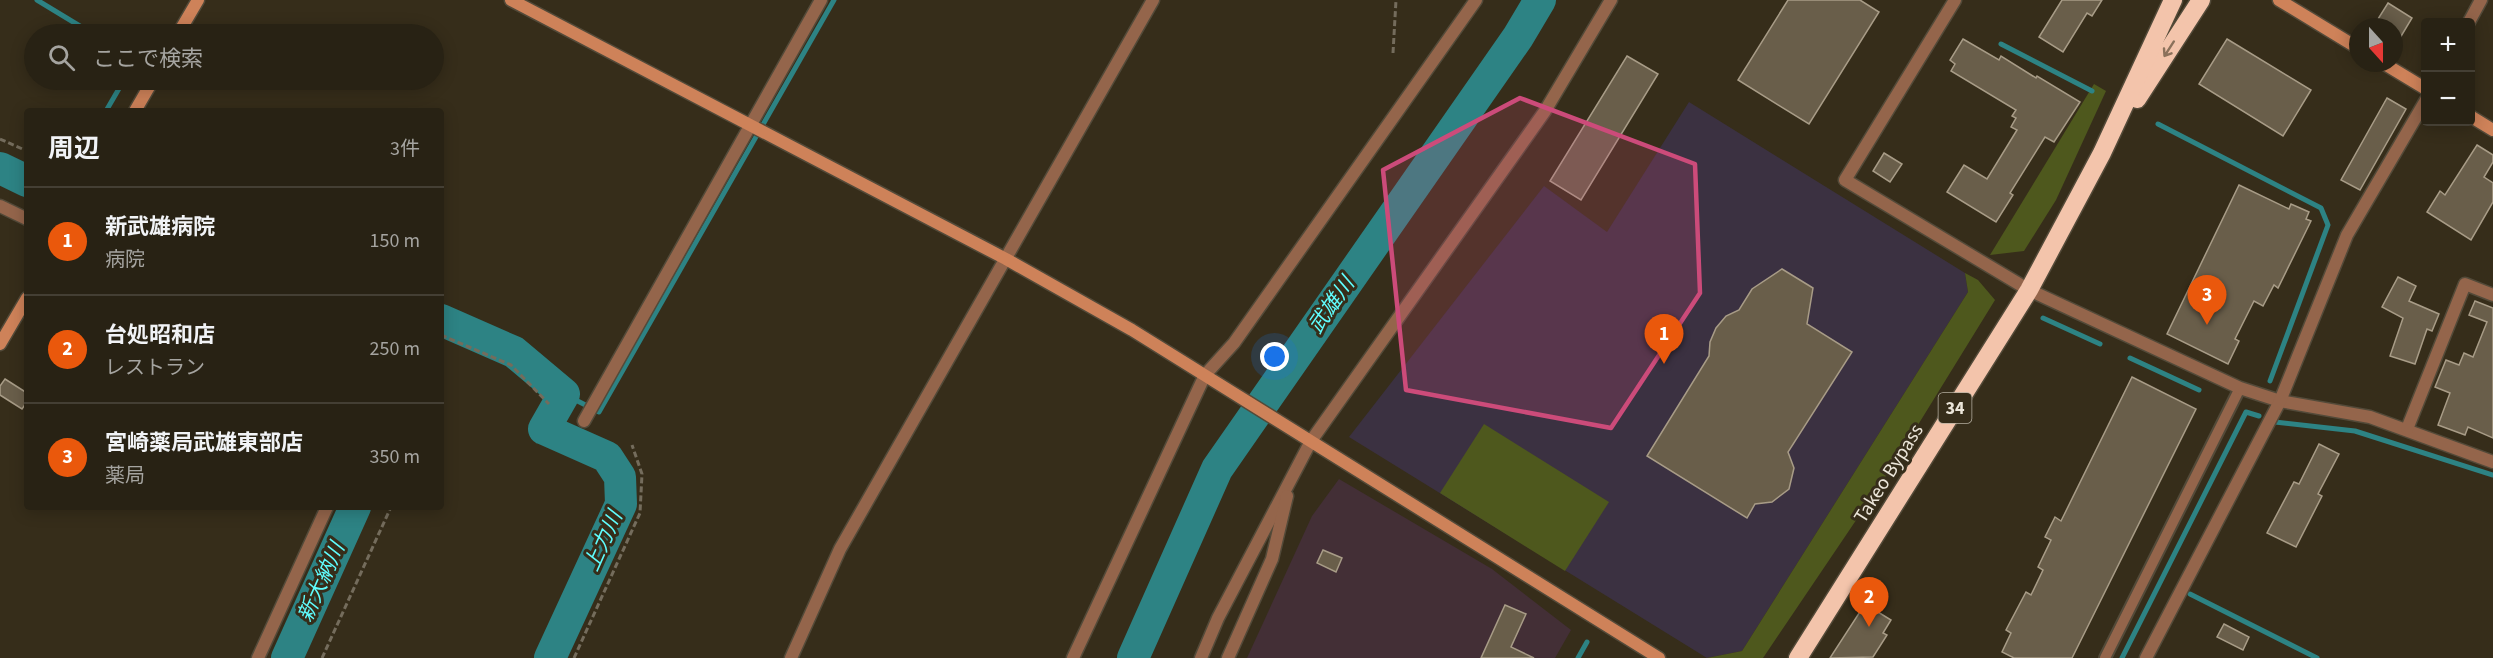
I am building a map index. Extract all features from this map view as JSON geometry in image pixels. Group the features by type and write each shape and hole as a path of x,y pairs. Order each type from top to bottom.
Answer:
{"highway":[{"name":"Takeo Bypass","path":"1798,658 2029,290 2102,153 2173,0"},
{"name":"Takeo Bypass","path":"2102,153 2201,0"}],"street":[{"path":"184,24 198,0"},
{"path":"511,0 530,4 750,125 1006,259 1132,330 1659,658"},
{"path":"584,421 820,0"},
{"path":"791,658 840,549 1153,0"},
{"path":"1073,658 1207,377 1234,343 1476,0"},
{"path":"1201,658 1218,618 1291,479 1308,440 1545,111 1611,0"},
{"path":"1955,0 1845,180 2029,290 2240,388 2280,401 2370,417 2493,462"},
{"path":"2279,0 2349,43"},
{"path":"2471,18 2481,0"},
{"path":"2398,72 2421,86"},
{"path":"137,108 147,90"},
{"path":"2146,658 2280,401 2347,236 2421,109"},
{"path":"2475,120 2493,130"},
{"path":"0,206 24,218"},
{"path":"2407,429 2464,284 2493,295"},
{"path":"0,344 24,303"},
{"path":"1228,658 1272,559 1291,479"},
{"path":"258,658 326,510"}],"lane":[{"path":"2105,658 2240,388"}],"path":[{"path":"1393,53 1395,0"},
{"path":"0,139 24,150"},
{"path":"444,335 511,365 549,404"},
{"path":"574,658 640,513 642,474 632,445"},
{"path":"322,658 390,510"}],"highlighted area":[{"path":"1520,98 1695,164 1700,293 1611,428 1406,390 1383,170"}],"shaded area":[{"path":"1689,102 1965,273 1968,292 1742,651 1707,658 1349,437 1544,186 1607,232"},
{"path":"1339,479 1492,569 1571,630 1555,658 1247,658 1312,516"}],"green space":[{"path":"2094,84 2106,91 2056,200 2024,251 1990,255"},
{"path":"1965,273 1978,280 1995,300 1892,467 1763,658 1707,658 1742,651 1968,292"},
{"path":"1484,424 1609,502 1565,571 1440,493"}],"building":[{"path":"1788,0 1860,0 1879,12 1809,124 1738,80"},
{"path":"2062,0 2102,0 2092,16 2087,13 2063,52 2039,37"},
{"path":"2388,3 2412,18 2403,33 2403,18 2379,18"},
{"path":"1963,39 1999,60 2001,56 2080,102 2054,142 2045,137 2010,193 2013,195 1996,222 1947,192 1964,165 1987,179 2017,130 2011,127 2016,118 2012,116 2016,110 1951,71 1955,64 1950,60"},
{"path":"2227,39 2311,90 2283,136 2199,84"},
{"path":"1627,56 1658,74 1581,200 1550,181"},
{"path":"2387,98 2406,109 2360,190 2341,180"},
{"path":"2477,145 2493,155 2493,162 2484,177 2493,183 2493,202 2471,240 2427,212 2440,191 2445,195"},
{"path":"1884,153 1902,164 1890,182 1873,171"},
{"path":"2239,185 2289,209 2291,204 2309,212 2306,219 2311,221 2278,288 2274,285 2263,306 2254,301 2235,339 2239,341 2228,364 2167,334"},
{"path":"1782,269 1813,288 1807,324 1852,352 1788,452 1794,468 1789,489 1772,502 1755,504 1747,518 1647,456 1709,356 1710,342 1716,328 1726,316 1739,310 1752,289"},
{"path":"2398,277 2416,286 2409,301 2439,314 2432,331 2427,329 2415,364 2390,356 2403,318 2382,307"},
{"path":"2475,301 2493,308 2493,438 2468,427 2465,435 2438,425 2450,393 2435,387 2446,360 2459,365 2464,353 2473,357 2487,322 2469,315"},
{"path":"2132,377 2196,409 2072,658 2014,658 2002,652 2011,633 2006,630 2026,592 2031,595 2043,570 2038,567 2051,540 2045,537 2055,517 2061,521"},
{"path":"5,379 24,391 22,409 0,395 0,386"},
{"path":"2319,444 2339,454 2318,494 2322,496 2296,547 2267,533 2294,482 2299,484"},
{"path":"1323,550 1342,558 1336,572 1317,563"},
{"path":"1865,604 1891,620 1883,633 1887,635 1873,657 1830,658"},
{"path":"1505,605 1526,614 1511,647 1534,658 1481,658"},
{"path":"2224,624 2249,637 2243,650 2217,637"}],"waterway":[{"path":"37,0 77,24"},
{"path":"564,394 599,412 834,0"},
{"name":"武雄川","path":"1133,658 1217,469 1518,37 1540,0"},
{"path":"2001,44 2092,91"},
{"path":"108,108 118,90"},
{"path":"2158,124 2321,208 2328,225 2270,381"},
{"name":"新大納川","path":"0,168 24,180"},
{"path":"2043,318 2100,344"},
{"name":"上力川","path":"444,321 514,352 564,394 544,429 607,457 620,477 621,504 550,658"},
{"path":"2130,358 2199,390"},
{"path":"2122,658 2246,412 2259,416"},
{"path":"2275,422 2355,431 2493,475"},
{"name":"新大納川","path":"287,658 354,510"},
{"path":"2190,594 2317,658"},
{"path":"1578,658 1587,642"}],"place":[{"name":"宮崎薬局武雄東部店","path":"2207,325"},
{"name":"新武雄病院","path":"1664,364"},
{"name":"台処昭和店","path":"1869,627"}]}
